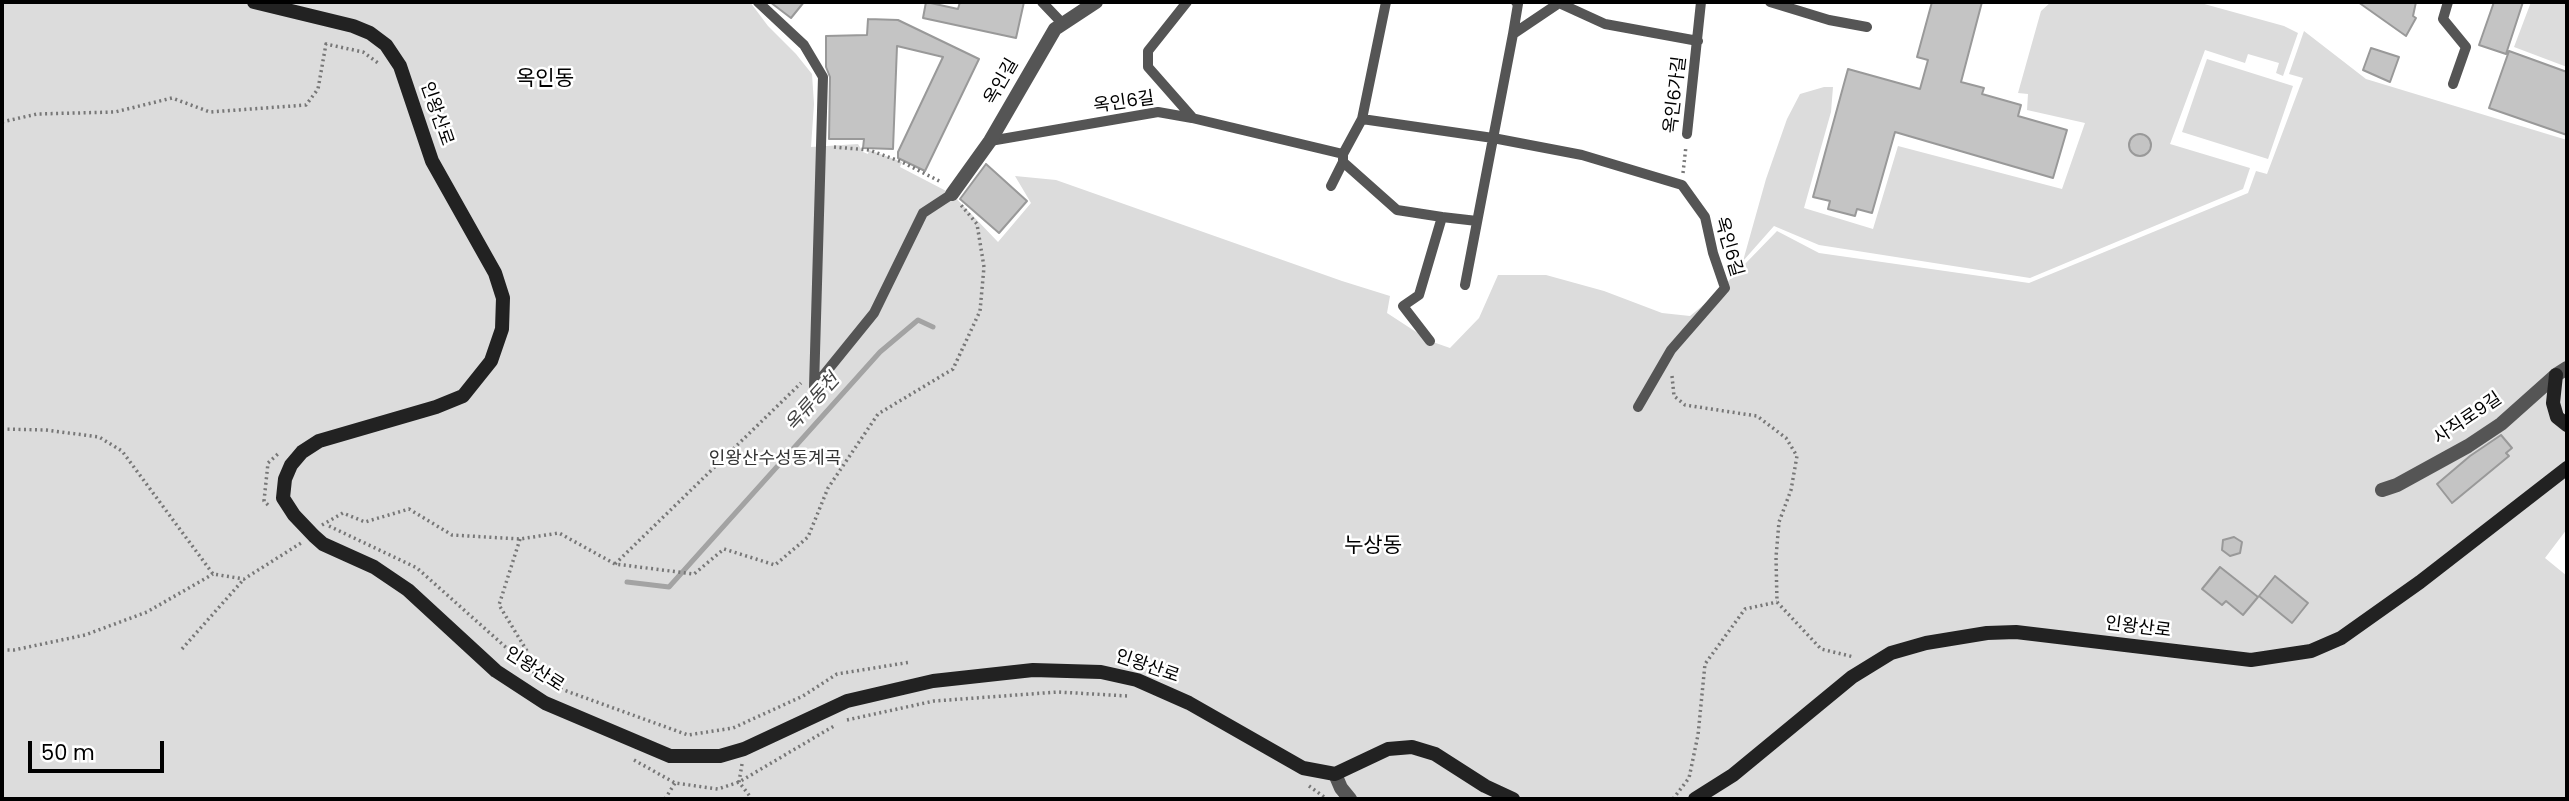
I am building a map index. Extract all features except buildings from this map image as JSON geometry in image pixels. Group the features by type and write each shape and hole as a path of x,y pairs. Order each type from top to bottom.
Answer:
{"street":[{"name":"인왕산로","path":"254,2 353,26 370,33 386,45 400,66 432,161 495,273 503,298 502,329 491,361 463,396 436,407 319,441 302,452 291,465 285,479 283,498 294,515 323,544 374,567 408,590 496,671 545,703 670,756 720,757 744,749 847,701 933,681 1033,670 1101,672 1137,680 1189,703 1303,768 1335,774"},
{"name":"옥인길","path":"954,192 990,141 1055,29 1096,2"},
{"path":"2562,372 2553,403 2557,417 2567,425"},
{"name":"사직로9길","path":"2382,490 2397,485 2490,432 2562,372"},
{"name":"인왕산로","path":"1695,799 1733,775 1852,677 1891,653 1926,643 1987,633 2016,632 2251,660 2311,651 2341,638 2420,582 2567,468"},
{"path":"1350,799 1335,774 1388,749 1412,747 1435,754 1485,786 1513,799"}],"lane":[{"path":"758,2 804,45 823,77 814,387 874,313 923,213 954,192"},
{"path":"1042,2 1063,24"},
{"path":"1187,2 1148,51 1148,67 1192,118"},
{"path":"1331,186 1362,118 1386,2"},
{"path":"1465,285 1513,34 1518,4 1516,2"},
{"name":"옥인6가길","path":"1513,34 1560,2 1605,24 1698,41 1687,134"},
{"path":"1698,41 1702,2"},
{"path":"1770,2 1829,20 1867,27"},
{"path":"2448,2 2443,19 2466,47 2453,84"},
{"name":"옥인6길","path":"990,141 1157,112 1192,118 1343,158 1397,210 1477,221"},
{"path":"1362,118 1582,155 1682,185"},
{"name":"옥인6길","path":"1638,407 1671,350 1725,288 1705,217 1682,185"},
{"path":"1430,341 1403,306 1419,295 1442,217"}],"path":[{"path":"2,122 37,114 116,112 172,99 209,112 306,105 318,89 326,44 363,52 383,67"},
{"name":"옥인6가길","path":"1682,185 1687,134"},
{"path":"559,533 615,564 694,574 724,549 775,565 808,537 828,488 878,414 953,369 980,311 984,267 977,224 954,192 902,162 869,150 821,143"},
{"path":"1671,350 1674,396 1685,405 1757,416 1786,438 1797,456 1791,490 1779,522 1776,557 1777,602 1821,649 1850,657 1864,656"},
{"path":"615,564 803,381"},
{"path":"273,512 264,501 268,463 285,448"},
{"path":"323,523 417,568 547,684 688,735 733,728 803,696 837,674 911,662"},
{"path":"520,539 499,605 547,684"},
{"path":"2,650 14,650 85,635 147,612 214,574"},
{"path":"182,649 244,579"},
{"path":"1673,799 1689,778 1698,735 1704,664 1745,609 1777,602"},
{"path":"631,758 675,783 718,789 739,782 844,720 892,709 934,701 1058,692 1133,696"},
{"path":"739,782 752,799"},
{"path":"1302,782 1327,799"},
{"path":"665,799 675,783"}],"green space":[{"name":"인왕산수성동계곡","path":"2,2 750,2 812,74 814,104 811,147 858,144 863,152 868,154 869,150 902,162 900,167 952,194 998,242 1031,203 1015,176 1056,180 1390,296 1387,313 1430,341 1450,348 1479,318 1498,275 1546,275 1604,291 1662,313 1690,316 1712,298 1777,231 1819,253 2029,283 2248,193 2256,171 2267,174 2303,78 2289,74 2304,31 2366,79 2567,140 2567,529 2545,558 2567,576 2567,799 2,799"},
{"path":"2051,2 2197,2 2284,26 2298,33 2283,76 2276,73 2279,63 2248,54 2245,63 2205,50 2170,144 2250,168 2243,189 2030,278 1819,245 1774,226 1743,261 1766,179 1787,119 1800,94 1824,87 1833,87 1831,112 1804,208 1873,229 1898,146 2062,189 2085,123 2027,110 2028,94 2018,93 2041,11"},
{"path":"2531,2 2567,2 2567,67 2514,47"},
{"path":"2207,59 2293,86 2268,159 2182,132"}],"waterway":[{"name":"옥류동천","path":"627,582 669,587 880,352 918,320 933,327"}],"district":[{"name":"옥인동","path":"545,80"},
{"name":"누상동","path":"1373,547"}]}
